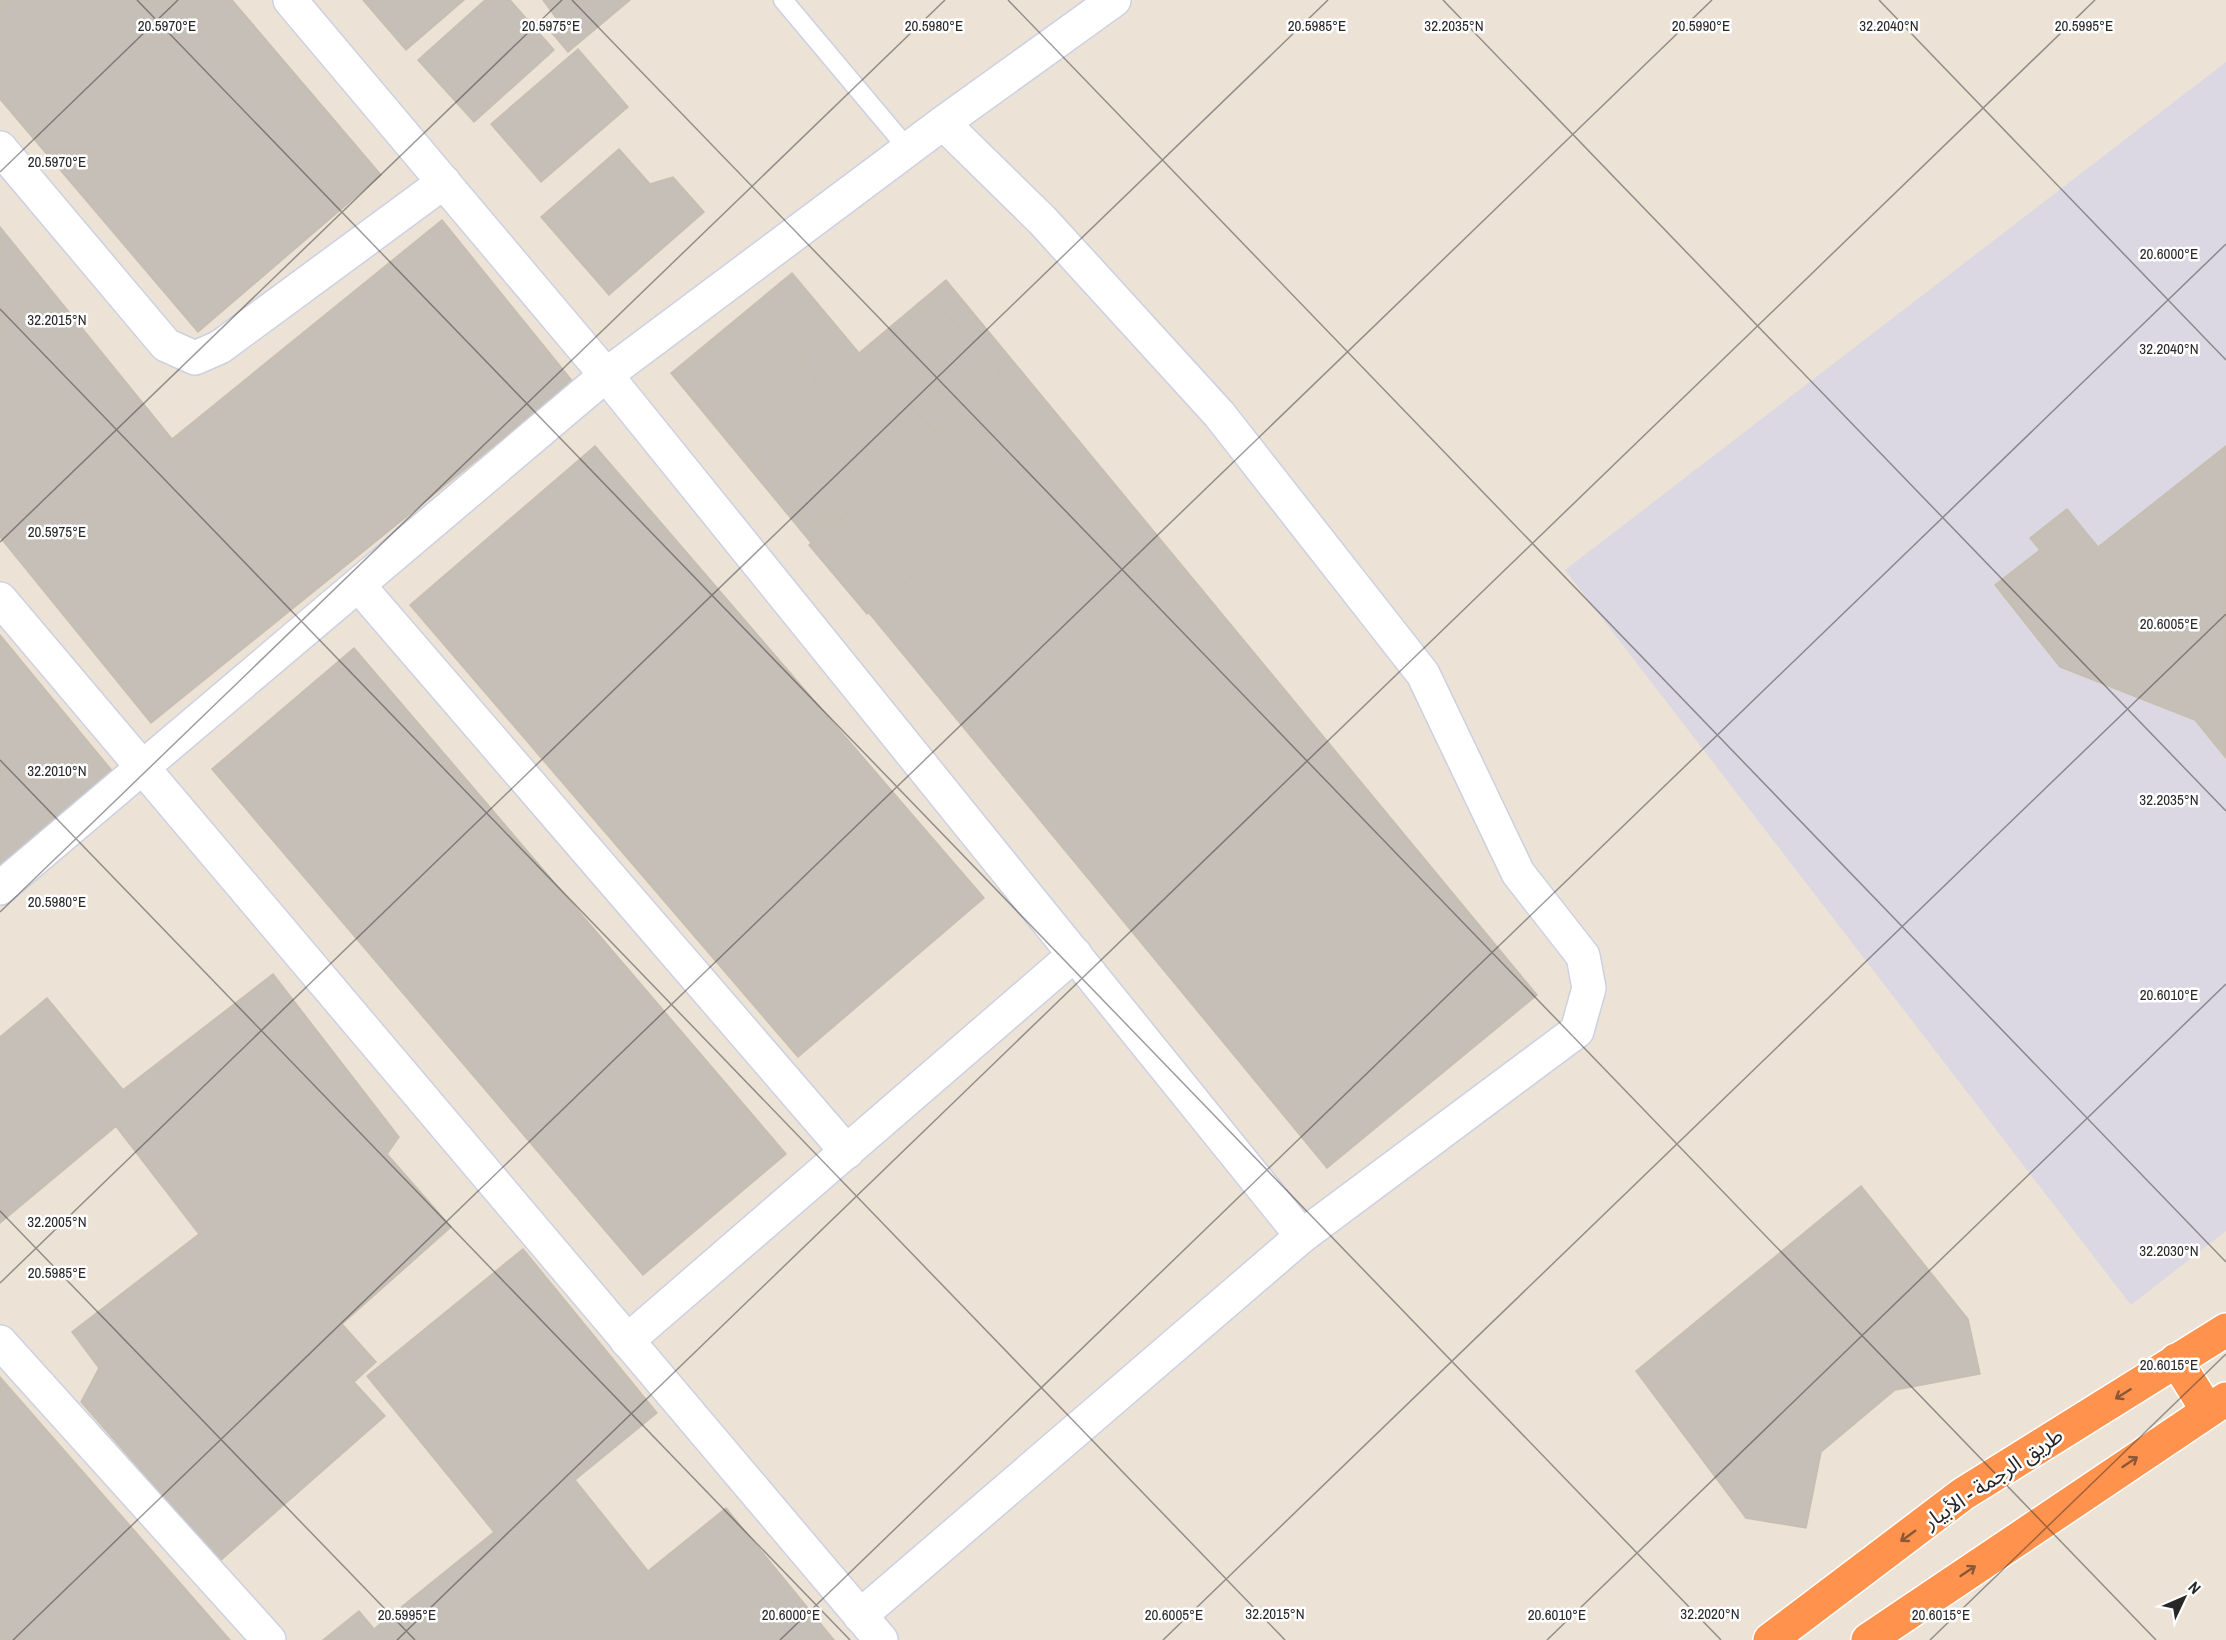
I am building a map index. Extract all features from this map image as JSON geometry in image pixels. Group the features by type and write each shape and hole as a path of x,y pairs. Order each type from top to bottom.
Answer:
{"highway":[{"name":"طريق الرجمة - الأبيار","path":"1770,1640 1963,1494 2226,1330"},
{"path":"1868,1640 2216,1404 2176,1360"}],"street":[{"path":"290,0 606,375 1302,1236"},
{"path":"0,888 606,375 943,123 1114,0"},
{"path":"0,599 871,1628 1302,1236 1577,1031 1589,988 1583,956 1518,873 1423,674 1219,414 1043,221 943,123"},
{"path":"0,148 166,345 195,358 220,347 444,182"},
{"path":"358,586 847,1152"},
{"path":"627,1341 1075,954"},
{"path":"0,1341 269,1640"}],"lane":[{"path":"783,0 908,149"}],"shaded area":[{"path":"2226,62 2226,1231 2131,1305 1565,570"}],"building":[{"path":"0,0 232,0 381,175 198,332 0,99"},
{"path":"363,0 464,0 406,50"},
{"path":"485,0 510,0 554,50 474,122 418,60"},
{"path":"543,0 630,0 568,52 551,32 557,19"},
{"path":"578,49 628,107 541,182 491,124"},
{"path":"619,149 650,184 673,177 704,212 609,295 541,217"},
{"path":"442,220 573,382 151,723 0,537 0,227 172,439"},
{"path":"792,273 859,353 946,280 1537,995 1327,1168 671,373"},
{"path":"933,299 1000,373 935,432 867,358"},
{"path":"752,308 817,381 740,450 675,377"},
{"path":"849,375 911,446 815,529 753,459"},
{"path":"595,446 984,898 798,1057 410,605"},
{"path":"2226,446 2226,758 2195,720 2060,667 1995,585 2040,550 2030,538 2067,509 2098,547"},
{"path":"900,469 958,538 867,614 809,545"},
{"path":"0,635 118,778 0,876"},
{"path":"354,648 786,1154 643,1275 212,769"},
{"path":"273,974 399,1137 387,1154 451,1227 342,1324 376,1362 354,1382 385,1416 220,1561 81,1402 99,1368 72,1332 199,1234 101,1107"},
{"path":"47,998 138,1108 0,1223 0,1037"},
{"path":"1861,1186 1968,1319 1980,1374 1895,1390 1821,1452 1806,1528 1746,1518 1636,1371"},
{"path":"523,1249 657,1413 575,1480 648,1571 726,1508 834,1640 323,1640 359,1611 374,1629 494,1532 367,1376"},
{"path":"0,1377 230,1640 0,1640"}]}
